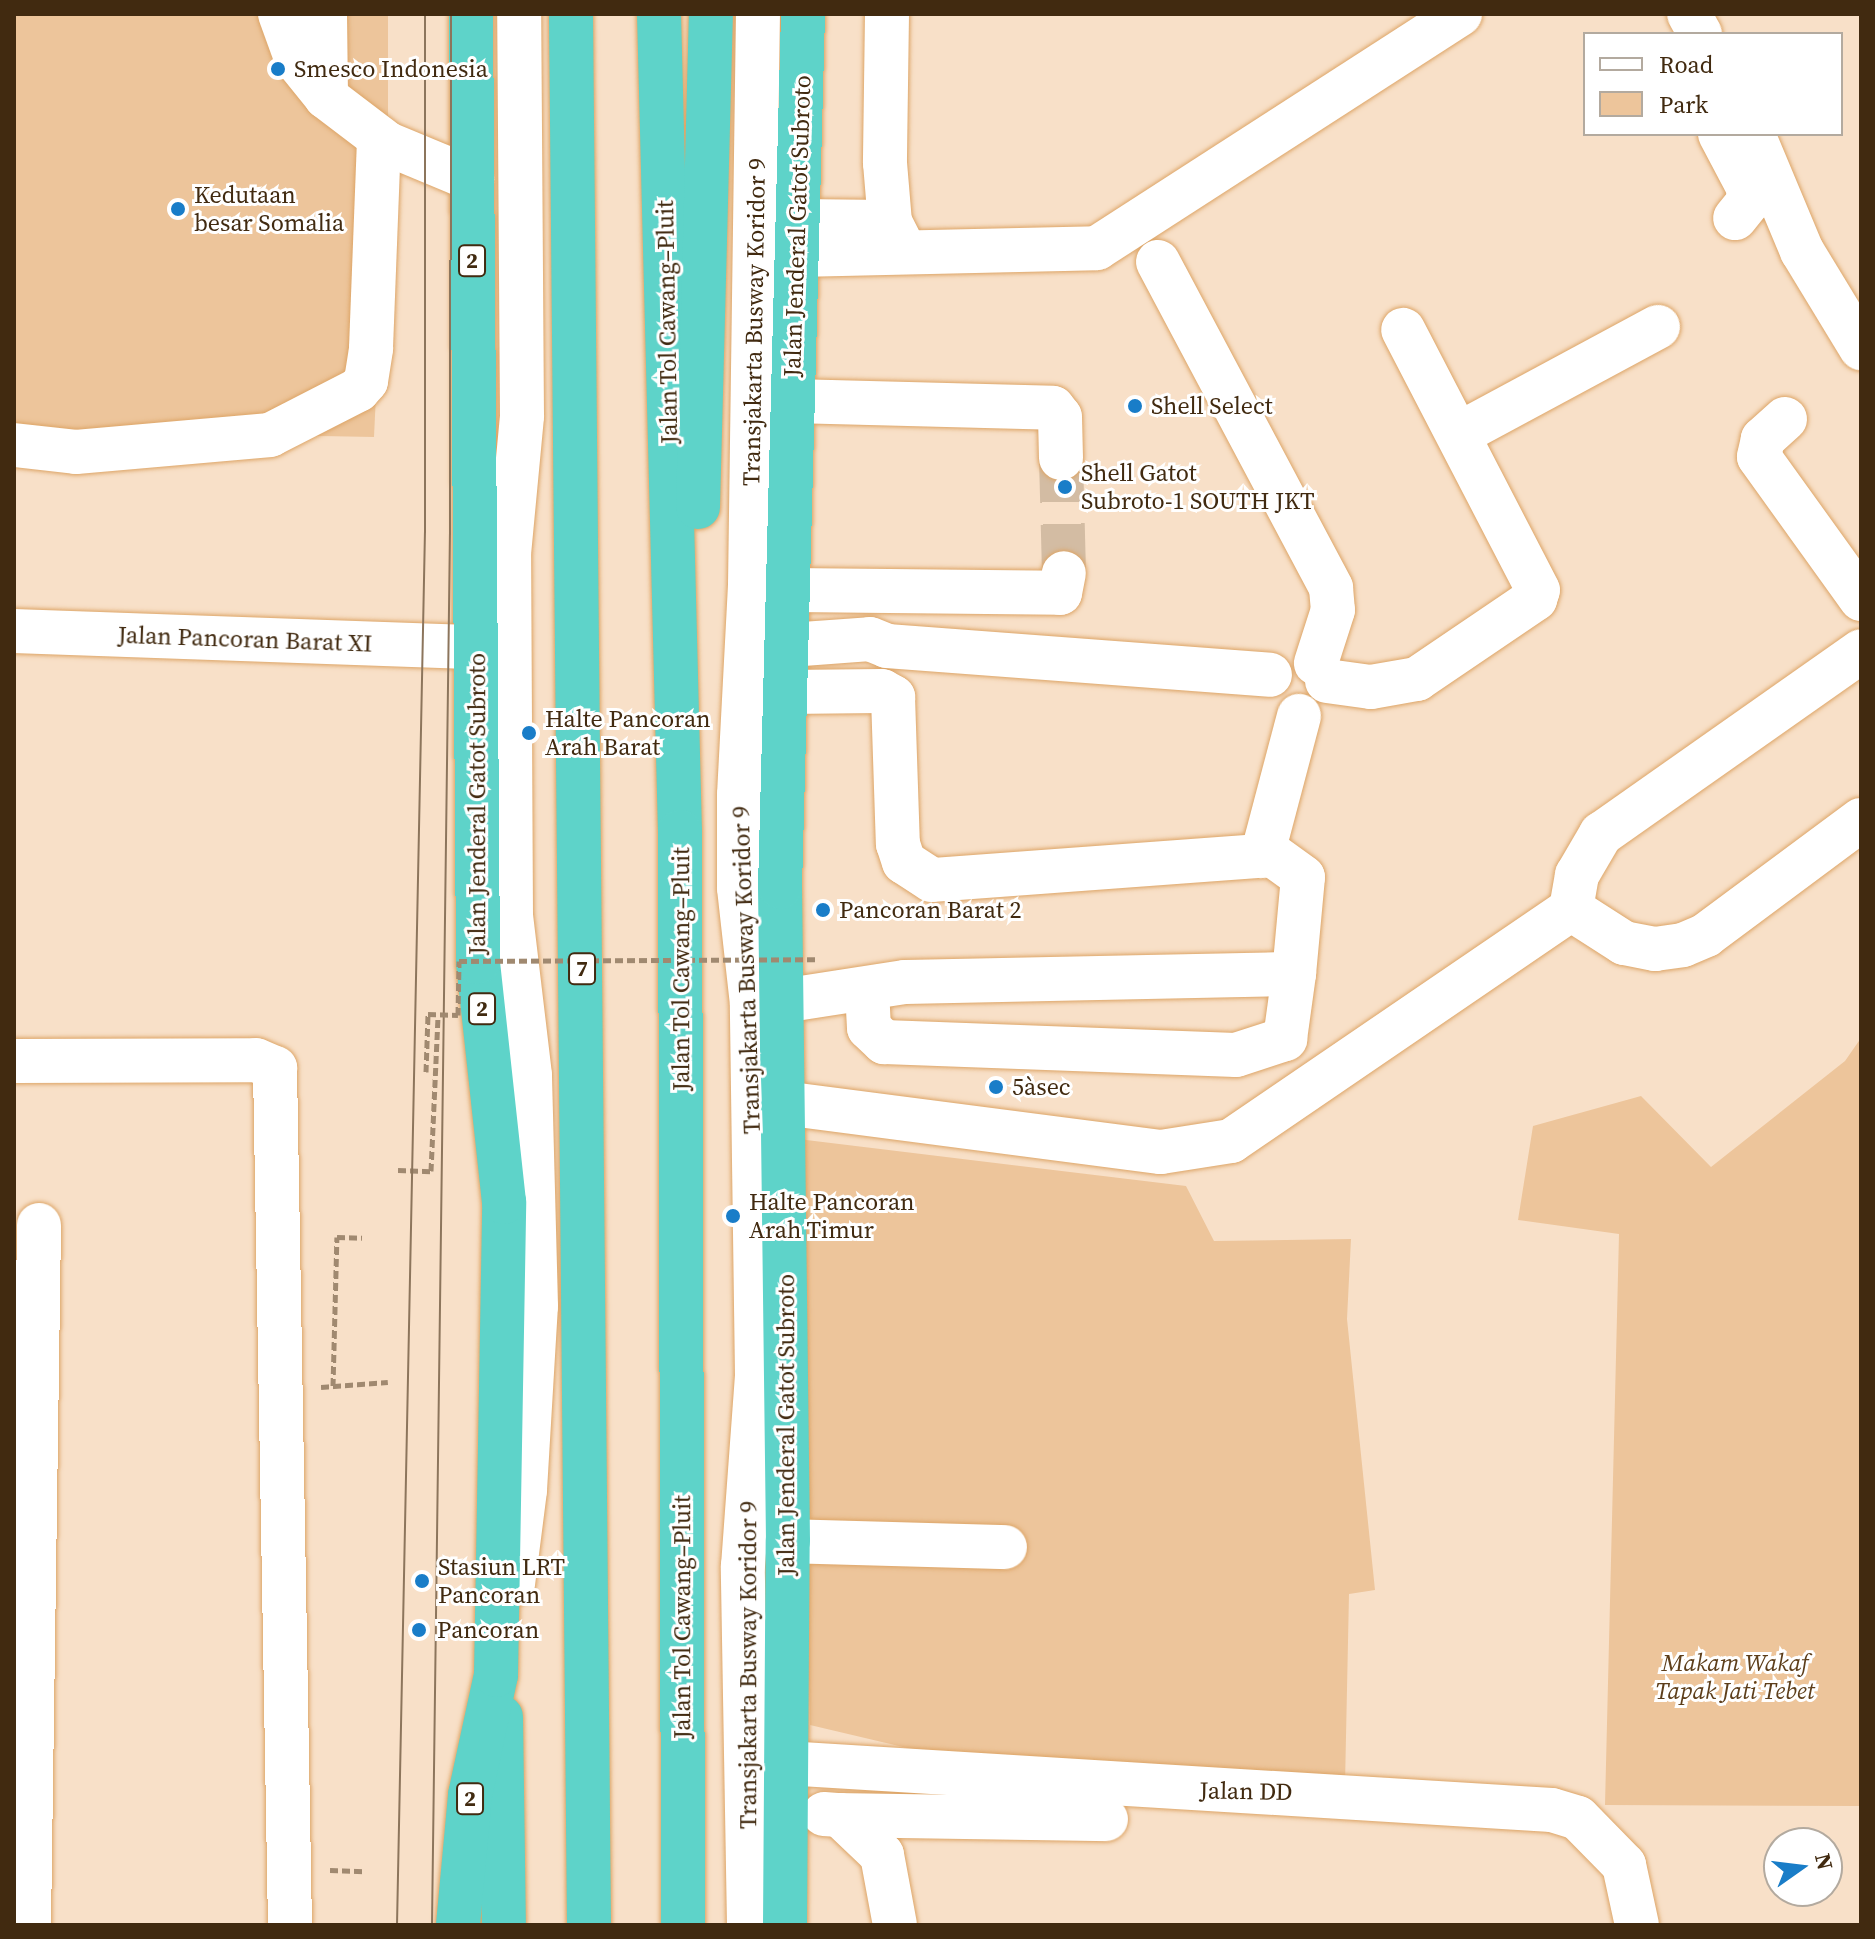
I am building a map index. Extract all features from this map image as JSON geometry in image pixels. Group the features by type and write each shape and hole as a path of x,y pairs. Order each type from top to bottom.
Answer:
{"highway":[{"name":"Jalan Jenderal Gatot Subroto","path":"458,1925 470,1795 496,1675 504,1202 478,962 471,14"},
{"name":"7","path":"571,14 589,1925"},
{"name":"Jalan Tol Cawang–Pluit","path":"659,14 680,832 683,1925"},
{"path":"680,832 701,440 711,14"},
{"name":"Jalan Jenderal Gatot Subroto","path":"785,1925 788,1541 782,1001 786,692 802,644 791,590 792,401 803,14"},
{"name":"2","path":"496,1675 505,1749 504,1925"}],"street":[{"path":"280,14 297,61 326,97 379,138 472,179"},
{"path":"325,14 326,97"},
{"path":"496,1675 525,1490 536,1306 530,1075 511,916 509,554 522,416 519,14"},
{"name":"Transjakarta Busway Koridor 9","path":"749,1925 743,1566 757,1376 752,1004 739,888 739,795 750,585 758,14"},
{"path":"887,14 885,163 898,236"},
{"path":"797,238 898,236 1097,248 1460,14"},
{"path":"1689,14 1699,32"},
{"path":"1721,136 1748,187 1749,201 1735,218"},
{"path":"1754,136 1802,251 1861,348"},
{"path":"14,445 76,452 270,435 358,390 366,381 371,348 379,138"},
{"path":"1158,262 1331,588 1333,610 1322,672 1321,705 1299,716"},
{"path":"1459,434 1658,327"},
{"path":"802,644 852,652 887,646 1270,675 1290,657 1322,672 1371,687 1417,679 1535,599 1537,581 1403,330"},
{"path":"473,342 509,554"},
{"path":"792,401 1053,408 1060,417 1061,458"},
{"path":"1785,419 1763,439 1759,457 1861,599"},
{"path":"791,590 1060,593 1064,573"},
{"name":"Jalan Pancoran Barat XI","path":"14,631 476,647"},
{"path":"783,1103 1161,1152 1231,1141 1571,909 1577,875 1601,834 1861,651"},
{"path":"1270,675 1274,703 1299,716"},
{"path":"786,692 882,691 893,697 898,844 904,862 932,880 1262,856 1267,851 1299,716"},
{"path":"1571,909 1624,943 1655,949 1683,945 1706,935 1861,820"},
{"path":"867,990 869,1028 884,1042 1236,1055 1285,1039 1303,877 1267,851"},
{"path":"782,1001 905,982 1294,974"},
{"path":"14,1061 256,1060 275,1068 290,1925"},
{"path":"29,1925 39,1225"},
{"path":"788,1541 1005,1547"},
{"name":"Jalan DD","path":"785,1763 1552,1810 1578,1818 1624,1865 1637,1925"},
{"path":"784,1811 840,1815 1106,1819"},
{"path":"840,1815 882,1855 895,1925"}],"path":[{"path":"426,1072 428,1014 458,1015 459,961 815,959"},
{"path":"398,1170 431,1171 437,1032"},
{"path":"362,1238 337,1237 333,1386 388,1382"},
{"path":"328,1870 364,1871"}],"green space":[{"path":"14,14 388,14 388,144 374,437 14,430"},
{"name":"Makam Wakaf Tapak Jati Tebet","path":"1861,1038 1861,1806 1605,1805 1619,1234 1518,1220 1533,1126 1641,1096 1711,1167 1845,1061"},
{"path":"798,1139 1186,1186 1214,1241 1351,1239 1347,1319 1375,1590 1349,1594 1345,1785 920,1751 810,1725"}],"tunnel":[{"path":"1061,458 1064,573"}],"tram line":[{"path":"397,1925 425,532 425,14"},
{"path":"432,1925 450,534 451,14"}],"place":[{"name":"Smesco Indonesia","path":"278,69"},
{"name":"Kedutaan besar Somalia","path":"178,209"},
{"name":"Shell Select","path":"1135,406"},
{"name":"Shell Gatot Subroto-1 SOUTH JKT","path":"1065,487"},
{"name":"Halte Pancoran Arah Barat","path":"529,733"},
{"name":"Pancoran Barat 2","path":"823,910"},
{"name":"5àsec","path":"996,1087"},
{"name":"Halte Pancoran Arah Timur","path":"733,1216"},
{"name":"Stasiun LRT Pancoran","path":"422,1581"},
{"name":"Pancoran","path":"419,1630"}]}
